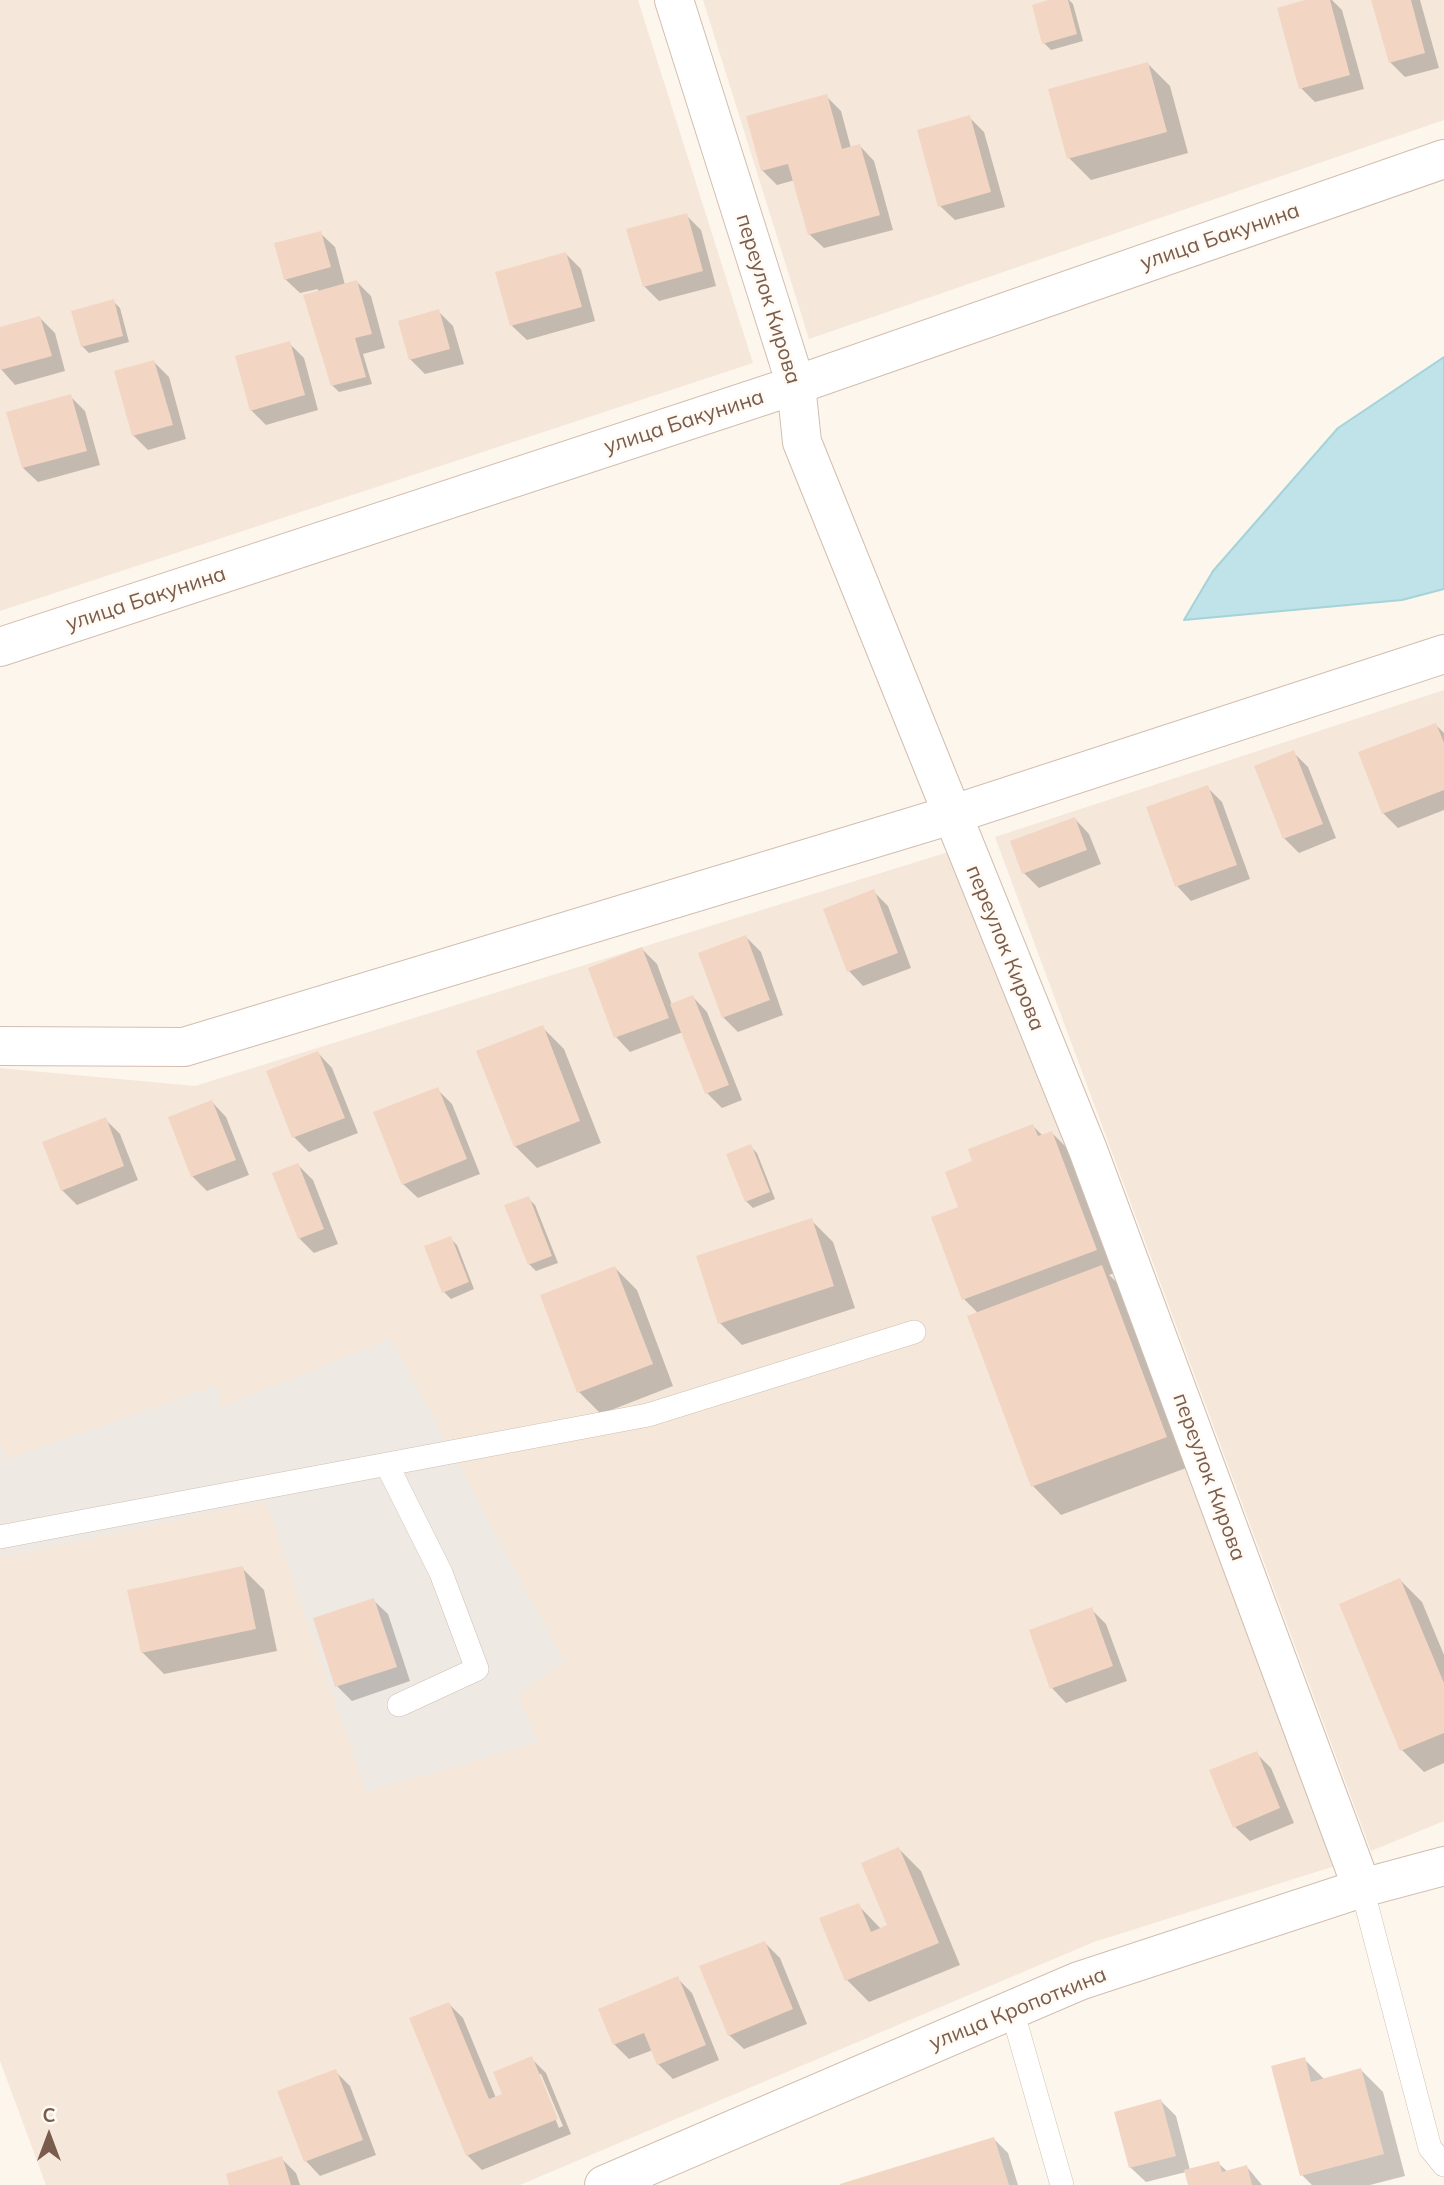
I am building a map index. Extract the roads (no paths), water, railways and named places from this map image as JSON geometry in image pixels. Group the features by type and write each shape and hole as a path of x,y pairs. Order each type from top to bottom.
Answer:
{"street":[{"name":"переулок Кирова","path":"674,0 796,385 802,442 1088,1150 1362,1888"},
{"name":"улица Бакунина","path":"0,647 796,385 1444,159"},
{"path":"0,1046 184,1047 951,815 1444,654"},
{"name":"улица Кропоткина","path":"604,2185 1079,1982 1362,1888 1444,1867"}],"lane":[{"path":"0,1537 648,1415 914,1332"},
{"path":"387,1465 441,1573 477,1669 398,1705"},
{"path":"1362,1888 1430,2148 1444,2165"},
{"path":"1012,2010 1062,2185"}],"water":[{"path":"1444,357 1444,589 1402,600 1184,620 1213,571 1338,428"}]}
